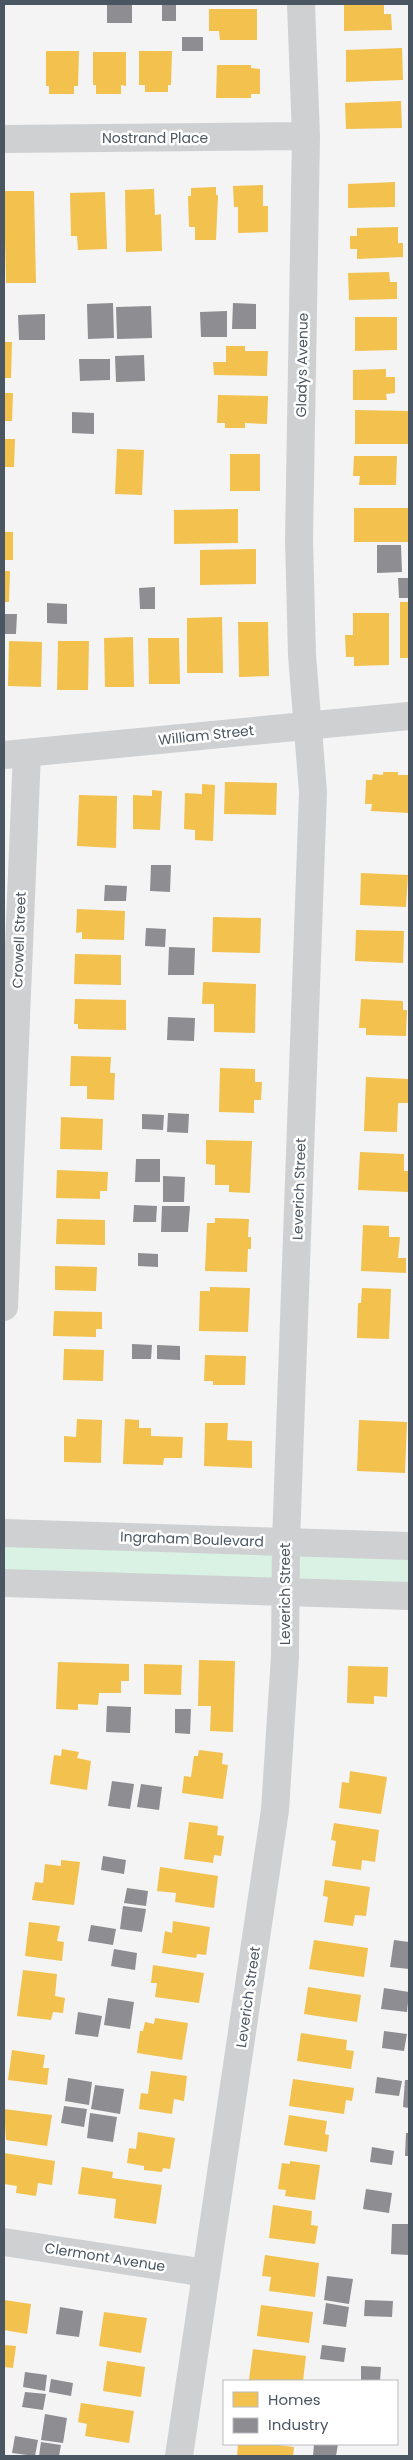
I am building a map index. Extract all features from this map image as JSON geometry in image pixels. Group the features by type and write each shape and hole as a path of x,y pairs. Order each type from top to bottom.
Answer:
{"street":[{"name":"Gladys Avenue","path":"301,4 306,136 299,540 302,655 307,725"},
{"name":"Nostrand Place","path":"4,139 306,136"},
{"name":"William Street","path":"15,754 409,716"},
{"name":"Leverich Street","path":"178,2456 275,1810 285,1656 286,1542 313,792 307,725"},
{"name":"Crowell Street","path":"4,1307 15,754"},
{"name":"Ingraham Boulevard","path":"4,1532 409,1546"},
{"path":"4,1583 409,1596"},
{"name":"Clermont Avenue","path":"4,2242 206,2273"}],"green space":[{"path":"4,1533 409,1546 409,1596 4,1583"}],"building: Homes":[{"path":"344,4 384,4 384,14 391,14 392,30 344,31"},
{"path":"209,9 257,9 257,40 220,40 219,31 209,31"},
{"path":"402,48 403,80 346,82 346,50"},
{"path":"46,51 79,51 78,86 74,86 74,94 49,94 49,86 46,86"},
{"path":"139,51 172,51 171,85 168,85 168,92 145,92 145,85 139,85"},
{"path":"93,52 126,52 126,86 121,85 121,94 96,94 96,85 93,85"},
{"path":"217,65 251,65 251,68 260,69 260,94 251,94 251,98 216,98"},
{"path":"401,101 402,128 346,129 345,103"},
{"path":"395,182 395,207 348,208 348,184"},
{"path":"263,185 263,206 268,206 268,232 238,233 238,207 234,207 233,186"},
{"path":"216,187 216,195 218,195 216,240 195,240 195,227 189,227 188,196 191,196 191,188"},
{"path":"154,189 155,215 161,214 162,251 126,252 125,190"},
{"path":"4,191 34,191 36,283 6,283"},
{"path":"105,192 107,249 78,250 77,236 71,236 70,193"},
{"path":"398,227 398,243 403,243 403,257 357,259 357,249 350,249 350,236 357,236 357,228"},
{"path":"389,272 390,282 397,282 397,299 349,300 348,273"},
{"path":"355,317 397,317 397,350 355,351"},
{"path":"4,342 12,342 11,378 4,378"},
{"path":"226,346 245,346 245,351 268,351 267,376 214,375 213,362 226,362"},
{"path":"386,369 386,377 395,377 395,393 386,394 387,400 353,400 353,370"},
{"path":"4,393 13,393 12,421 4,421"},
{"path":"218,395 268,396 267,424 245,423 245,428 225,428 225,423 217,423"},
{"path":"355,410 409,411 409,444 355,444"},
{"path":"4,439 15,439 14,467 4,467"},
{"path":"117,449 144,450 142,495 115,494"},
{"path":"230,454 260,454 260,491 230,491"},
{"path":"354,456 397,456 396,485 359,485 360,476 353,476"},
{"path":"354,508 409,508 409,542 354,542"},
{"path":"238,509 238,543 174,544 174,510"},
{"path":"4,532 13,532 13,560 4,560"},
{"path":"256,549 256,584 200,585 200,550"},
{"path":"4,571 10,571 9,602 4,602"},
{"path":"400,602 409,602 409,658 400,658"},
{"path":"353,613 389,613 389,665 354,666 354,657 346,657 345,635 353,635"},
{"path":"222,617 223,673 187,673 187,618"},
{"path":"238,622 268,622 269,676 239,677"},
{"path":"133,637 134,687 105,687 104,638"},
{"path":"148,638 179,638 180,684 149,684"},
{"path":"9,641 42,642 41,687 8,686"},
{"path":"58,641 89,641 88,690 57,690"},
{"path":"383,772 398,772 398,775 409,775 409,813 371,811 372,804 365,804 366,780 372,780 373,774 383,775"},
{"path":"225,782 277,783 276,815 224,814"},
{"path":"202,784 215,785 213,841 195,840 195,830 184,829 185,793 202,794"},
{"path":"152,790 162,791 160,830 133,829 133,795 152,796"},
{"path":"79,795 117,796 116,848 77,846"},
{"path":"361,873 408,875 406,907 360,905"},
{"path":"77,909 125,911 124,940 82,939 82,932 76,933"},
{"path":"213,917 261,918 260,953 212,952"},
{"path":"356,930 404,931 403,963 355,961"},
{"path":"75,954 121,955 121,985 74,984"},
{"path":"203,982 256,984 255,1033 214,1032 214,1004 202,1004"},
{"path":"75,999 126,1000 126,1030 78,1029 78,1024 74,1024"},
{"path":"361,999 403,1001 403,1010 407,1010 406,1036 366,1035 366,1028 359,1028"},
{"path":"71,1056 111,1057 110,1073 115,1073 114,1100 87,1099 87,1086 70,1086"},
{"path":"220,1068 255,1069 255,1082 262,1082 261,1100 254,1100 254,1113 219,1112"},
{"path":"366,1077 409,1079 409,1103 398,1103 397,1132 364,1131"},
{"path":"61,1117 103,1119 102,1150 60,1149"},
{"path":"206,1140 252,1141 250,1193 229,1192 229,1185 215,1185 215,1165 206,1164"},
{"path":"360,1152 404,1154 404,1171 409,1171 409,1192 358,1190"},
{"path":"57,1170 108,1172 107,1191 100,1191 100,1199 56,1198"},
{"path":"215,1218 249,1219 248,1237 251,1237 251,1249 248,1249 247,1272 205,1271 207,1223 215,1223"},
{"path":"57,1219 105,1220 105,1245 56,1244"},
{"path":"363,1225 389,1226 389,1237 400,1237 398,1258 406,1258 406,1273 361,1271"},
{"path":"55,1266 97,1267 96,1291 55,1290"},
{"path":"210,1287 250,1288 248,1332 199,1331 200,1291 210,1291"},
{"path":"362,1288 391,1289 389,1339 357,1338 358,1303 361,1303"},
{"path":"54,1311 102,1312 102,1329 96,1329 96,1337 53,1336"},
{"path":"64,1349 104,1350 103,1381 63,1380"},
{"path":"205,1355 246,1356 245,1385 213,1385 213,1381 204,1381"},
{"path":"77,1419 102,1420 101,1463 64,1462 64,1436 76,1437"},
{"path":"125,1419 139,1420 139,1428 151,1428 151,1436 183,1437 182,1458 164,1458 163,1465 123,1464"},
{"path":"359,1420 407,1422 405,1473 357,1471"},
{"path":"205,1423 228,1423 227,1440 252,1441 252,1468 204,1466"},
{"path":"199,1660 235,1661 233,1732 210,1731 211,1706 198,1706"},
{"path":"58,1662 129,1664 129,1681 121,1681 121,1693 99,1693 98,1705 78,1704 78,1710 56,1709"},
{"path":"144,1664 182,1665 181,1695 144,1694"},
{"path":"348,1666 388,1667 387,1697 374,1696 374,1704 347,1703"},
{"path":"62,1749 79,1752 77,1758 91,1761 87,1790 50,1784 54,1755 61,1756"},
{"path":"199,1750 223,1753 222,1764 228,1765 223,1799 182,1793 184,1776 191,1777 194,1756 198,1756"},
{"path":"350,1771 387,1777 381,1814 339,1808 342,1782 349,1783"},
{"path":"189,1822 218,1826 217,1835 224,1836 221,1856 214,1855 213,1863 184,1859"},
{"path":"334,1823 379,1830 375,1862 362,1860 361,1870 332,1866 336,1841 331,1840"},
{"path":"61,1860 80,1862 74,1905 32,1900 35,1882 43,1883 45,1864 61,1866"},
{"path":"160,1867 218,1876 214,1908 175,1902 176,1893 157,1891"},
{"path":"325,1880 370,1887 366,1916 355,1915 353,1926 324,1922 328,1897 323,1896"},
{"path":"173,1921 210,1927 206,1955 197,1954 196,1958 162,1953 165,1931 172,1933"},
{"path":"29,1922 60,1926 57,1941 64,1942 62,1961 25,1956"},
{"path":"314,1940 368,1948 364,1977 309,1969"},
{"path":"153,1965 204,1973 199,2003 155,1997 157,1983 151,1983"},
{"path":"23,1970 57,1974 55,1996 65,1998 63,2013 53,2012 51,2020 17,2016"},
{"path":"308,1987 361,1995 357,2022 304,2014"},
{"path":"155,2018 188,2023 182,2060 137,2053 140,2031 143,2031 145,2022 154,2024"},
{"path":"301,2033 347,2040 346,2050 354,2051 351,2069 297,2061"},
{"path":"12,2050 45,2055 43,2068 49,2068 47,2085 8,2080"},
{"path":"151,2071 187,2076 184,2101 174,2099 172,2114 139,2109 141,2093 148,2094"},
{"path":"293,2079 354,2088 352,2101 346,2100 344,2114 289,2106"},
{"path":"4,2109 52,2115 47,2146 6,2140"},
{"path":"289,2115 327,2121 325,2134 329,2135 327,2152 284,2145"},
{"path":"138,2132 175,2138 170,2169 163,2168 162,2172 144,2170 144,2166 127,2163 129,2148 136,2149"},
{"path":"4,2153 55,2161 52,2185 38,2183 36,2196 16,2193 17,2186 4,2184"},
{"path":"290,2161 320,2165 315,2200 285,2196 286,2190 278,2189 282,2163 290,2164"},
{"path":"82,2167 113,2172 112,2178 162,2185 156,2224 114,2218 116,2199 78,2194"},
{"path":"273,2205 312,2211 311,2225 318,2226 315,2244 269,2238"},
{"path":"265,2255 319,2263 315,2297 269,2291 271,2277 262,2276"},
{"path":"4,2300 31,2304 27,2334 4,2330"},
{"path":"261,2305 313,2312 309,2343 257,2336"},
{"path":"104,2312 147,2318 141,2353 99,2346"},
{"path":"4,2345 16,2346 13,2368 4,2367"},
{"path":"253,2349 306,2356 303,2380 249,2380"},
{"path":"107,2361 145,2367 141,2397 103,2391"},
{"path":"81,2403 134,2411 129,2443 85,2436 87,2424 78,2422"},
{"path":"238,2445 294,2447 293,2456 237,2456"}],"building: Industry":[{"path":"107,4 132,4 132,23 107,23"},
{"path":"162,4 176,4 176,21 162,21"},
{"path":"182,37 203,37 203,51 182,51"},
{"path":"113,303 114,338 88,339 87,304"},
{"path":"233,303 256,304 256,329 232,329"},
{"path":"151,306 152,338 117,339 116,307"},
{"path":"227,311 227,337 201,337 200,312"},
{"path":"45,314 45,340 19,340 18,315"},
{"path":"144,355 145,381 116,382 115,356"},
{"path":"79,359 110,359 110,380 80,381"},
{"path":"72,412 94,413 94,434 72,433"},
{"path":"377,545 401,545 402,572 377,573"},
{"path":"398,578 409,578 409,598 399,598"},
{"path":"155,587 155,609 140,609 139,588"},
{"path":"47,603 67,604 67,624 47,623"},
{"path":"4,614 17,614 16,634 4,634"},
{"path":"151,865 171,865 170,892 150,891"},
{"path":"105,885 127,886 126,901 104,901"},
{"path":"146,928 166,929 165,947 145,946"},
{"path":"169,947 195,948 194,975 168,975"},
{"path":"168,1017 195,1018 194,1041 167,1040"},
{"path":"168,1113 189,1114 188,1133 167,1132"},
{"path":"142,1114 164,1115 163,1130 142,1129"},
{"path":"136,1159 160,1159 160,1182 135,1182"},
{"path":"163,1176 185,1177 184,1202 163,1202"},
{"path":"134,1205 157,1206 156,1222 133,1222"},
{"path":"162,1206 190,1206 188,1232 161,1232"},
{"path":"138,1253 158,1254 158,1267 138,1266"},
{"path":"132,1344 152,1345 151,1359 132,1359"},
{"path":"157,1345 180,1346 180,1360 157,1359"},
{"path":"107,1706 131,1707 130,1733 106,1732"},
{"path":"175,1709 191,1709 190,1734 175,1733"},
{"path":"112,1781 134,1784 130,1809 108,1806"},
{"path":"141,1784 162,1787 159,1810 137,1807"},
{"path":"103,1856 126,1860 124,1874 101,1870"},
{"path":"127,1888 148,1891 146,1906 124,1903"},
{"path":"123,1906 146,1909 142,1932 120,1929"},
{"path":"91,1925 116,1929 113,1945 88,1941"},
{"path":"394,1940 409,1942 409,1969 390,1967"},
{"path":"114,1949 137,1953 135,1970 111,1966"},
{"path":"384,1988 409,1992 407,2012 381,2009"},
{"path":"108,1998 134,2002 130,2029 104,2025"},
{"path":"78,2012 102,2016 98,2037 75,2034"},
{"path":"384,2031 407,2034 404,2051 382,2048"},
{"path":"377,2077 402,2081 399,2096 375,2093"},
{"path":"68,2078 92,2082 89,2105 65,2101"},
{"path":"405,2080 409,2080 409,2108 403,2107"},
{"path":"95,2085 124,2089 120,2114 91,2109"},
{"path":"64,2106 87,2109 84,2127 61,2123"},
{"path":"90,2113 117,2117 113,2142 87,2138"},
{"path":"406,2133 409,2133 409,2156 405,2156"},
{"path":"372,2147 394,2151 392,2165 370,2162"},
{"path":"366,2189 392,2193 389,2213 363,2209"},
{"path":"392,2224 409,2224 409,2255 391,2254"},
{"path":"327,2276 353,2279 349,2304 324,2300"},
{"path":"365,2300 393,2301 392,2317 364,2316"},
{"path":"326,2303 349,2307 346,2327 323,2324"},
{"path":"60,2307 83,2311 79,2337 56,2334"},
{"path":"322,2345 346,2348 344,2362 320,2359"},
{"path":"361,2366 381,2367 380,2380 361,2380"},
{"path":"25,2372 47,2375 45,2391 23,2387"},
{"path":"51,2379 73,2383 71,2396 49,2392"},
{"path":"25,2392 46,2394 43,2410 22,2407"},
{"path":"45,2414 67,2418 63,2443 41,2440"},
{"path":"15,2436 38,2440 35,2456 12,2453"},
{"path":"41,2442 61,2445 59,2456 39,2456"},
{"path":"314,2445 338,2445 336,2456 313,2456"}]}
